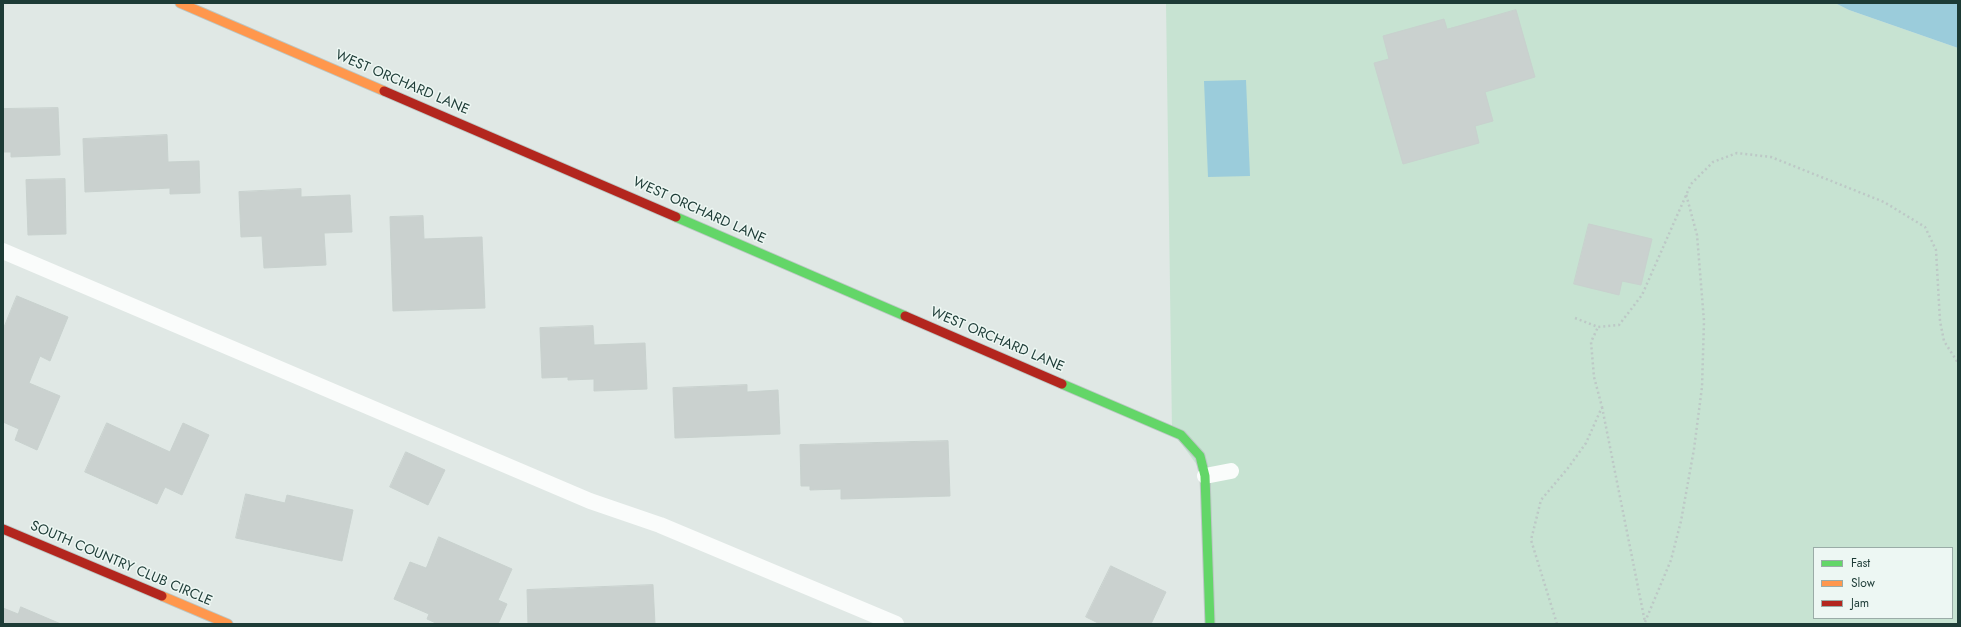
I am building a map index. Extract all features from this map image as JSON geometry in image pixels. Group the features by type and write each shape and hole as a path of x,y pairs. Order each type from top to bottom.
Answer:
{"street":[{"name":"WEST ORCHARD LANE","path":"180,3 1182,435 1200,456 1205,476"},
{"path":"1205,476 1210,624"},
{"name":"SOUTH COUNTRY CLUB CIRCLE","path":"3,529 228,624"}],"lane":[{"path":"3,251 590,501 660,525 896,624"},
{"path":"1205,476 1231,471"}],"path":[{"path":"1575,318 1598,327 1619,325 1642,295 1691,184 1713,162 1737,153 1772,157 1884,202 1925,227 1936,250 1940,321 1944,342 1958,363"},
{"path":"1646,623 1671,560 1681,521 1694,449 1702,387 1704,321 1697,243 1686,194"},
{"path":"1598,327 1591,342 1594,378 1602,406 1646,623"},
{"path":"1557,624 1531,540 1541,500 1568,468 1586,442 1602,406"}],"green space":[{"path":"1166,3 1835,3 1849,10 1958,48 1958,624 1210,624 1205,476 1172,431"}],"water":[{"path":"1835,3 1958,3 1958,48 1849,10"},
{"path":"1246,80 1250,176 1208,177 1204,81"}],"building":[{"path":"1516,10 1535,77 1485,92 1493,121 1475,126 1479,143 1403,164 1374,63 1389,59 1383,36 1444,19 1447,29"},
{"path":"58,108 60,155 11,157 11,152 3,152 3,109"},
{"path":"167,135 168,162 199,161 200,193 170,194 170,188 85,192 83,139"},
{"path":"65,179 66,234 28,235 26,180"},
{"path":"301,189 301,197 350,195 352,232 324,233 326,265 264,268 262,236 241,237 239,192"},
{"path":"423,216 424,239 482,237 485,308 393,311 390,217"},
{"path":"1589,224 1652,239 1641,285 1622,281 1619,295 1574,284"},
{"path":"17,296 68,317 50,361 40,356 29,383 60,396 37,450 15,440 19,429 3,422 3,330"},
{"path":"593,326 594,345 645,343 647,389 594,391 594,379 568,380 568,377 542,378 540,328"},
{"path":"747,385 747,392 778,390 780,434 675,438 673,388"},
{"path":"107,423 170,452 183,423 209,435 182,495 165,487 157,504 85,472"},
{"path":"948,441 950,496 841,499 841,489 810,490 810,486 801,486 800,445"},
{"path":"406,452 445,470 428,505 390,487"},
{"path":"246,494 285,503 287,495 353,510 342,561 236,538"},
{"path":"439,537 512,569 498,600 507,604 498,624 438,624 427,619 429,614 394,599 410,562 426,568"},
{"path":"1111,566 1166,592 1151,624 1100,624 1086,617"},
{"path":"653,585 655,624 528,624 527,590"},
{"path":"21,607 61,624 3,624 3,608 18,614"}],"traffic: fast":[{"path":"676,217 905,316"},
{"path":"1062,384 1181,435 1200,456 1205,476 1210,624"}],"traffic: slow":[{"path":"180,3 384,91"},
{"path":"162,596 228,624"}],"traffic: jam":[{"path":"384,91 676,217"},
{"path":"905,316 1062,384"},
{"path":"3,529 162,596"}]}
